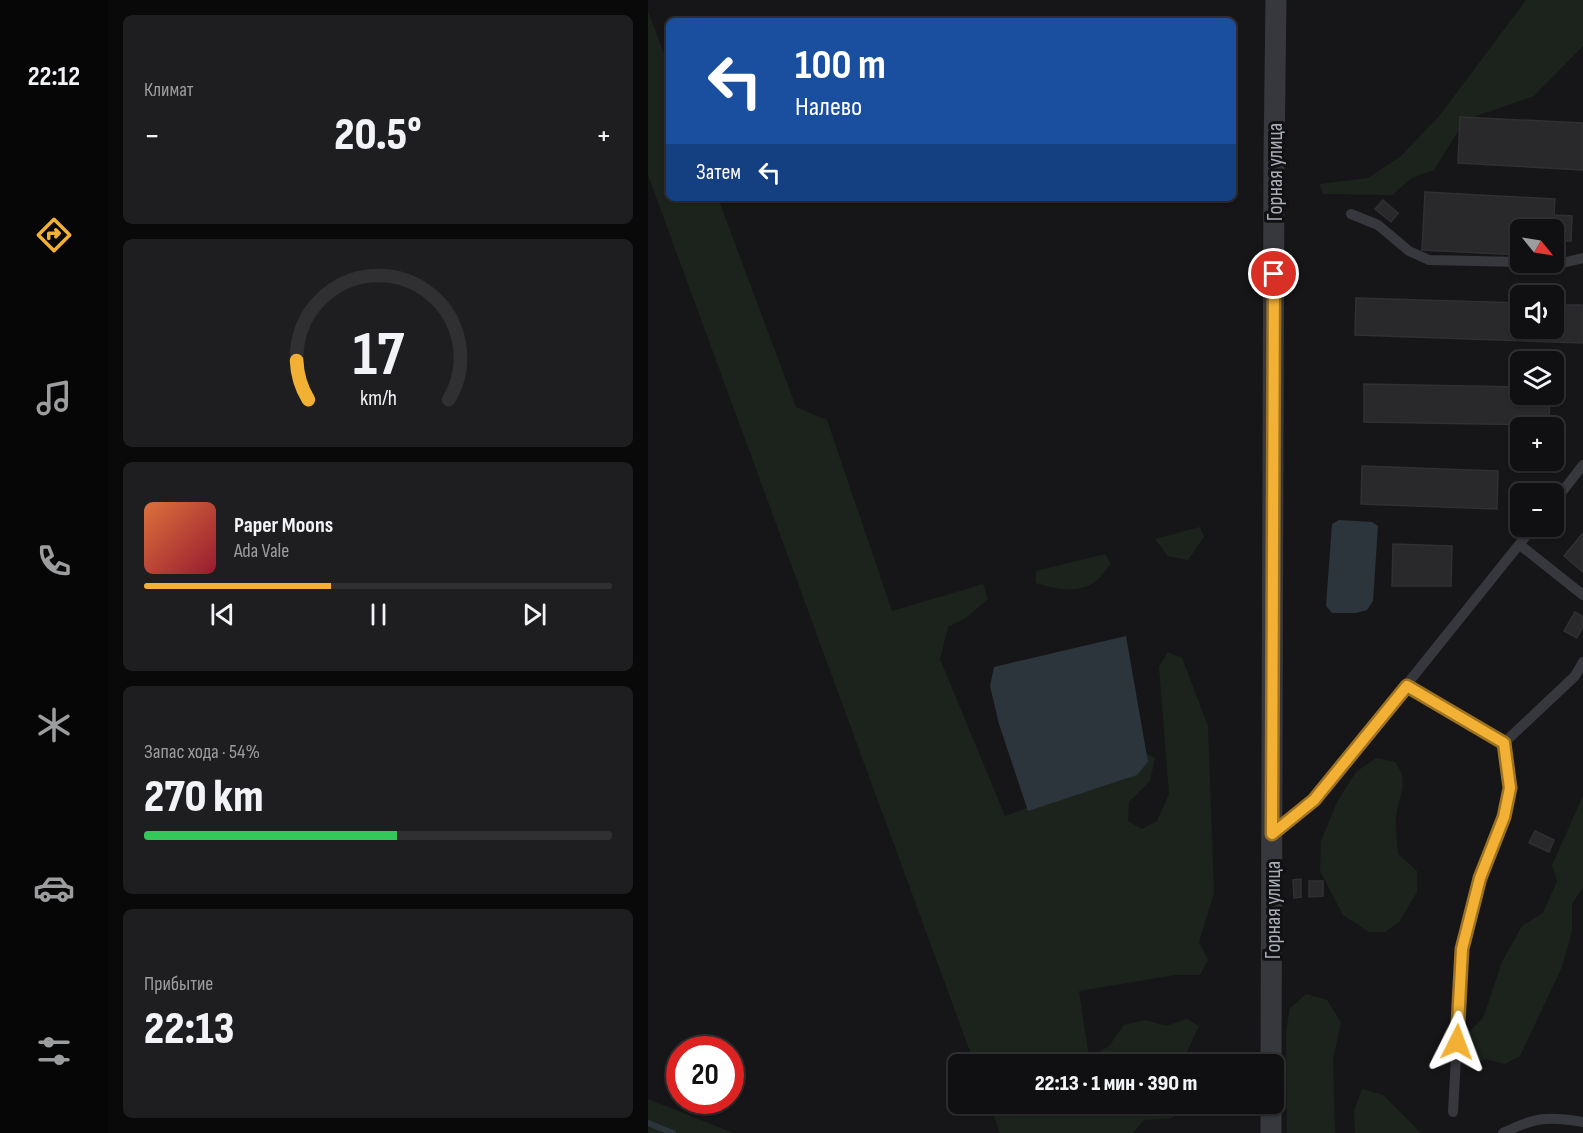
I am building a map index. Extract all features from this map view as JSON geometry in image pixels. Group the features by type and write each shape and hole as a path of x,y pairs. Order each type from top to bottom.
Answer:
{"street":[{"name":"Горная улица","path":"1271,1054 1276,0"},
{"path":"1271,1114 1271,1133"}],"lane":[{"path":"1351,214 1378,225 1410,251 1429,260 1510,262"},
{"path":"1564,263 1583,258"},
{"path":"1564,489 1583,465"},
{"path":"1272,834 1314,800 1526,537"},
{"path":"1520,545 1583,595"},
{"path":"1504,743 1575,676 1583,662"},
{"path":"1407,686 1504,743"},
{"path":"1453,1112 1462,949 1480,878 1504,817 1510,788 1504,743"},
{"path":"1503,1133 1524,1123 1554,1117 1583,1122"}],"shaded area":[{"path":"1526,0 1583,0 1583,46 1534,96 1465,120 1434,170 1412,178 1392,195 1323,194 1320,184 1368,178 1401,156 1440,115"},
{"path":"648,11 666,59 666,201 719,201 796,407 827,420 892,611 983,584 988,599 966,618 948,627 940,659 1005,816 1078,789 1145,753 1155,758 1150,781 1129,802 1128,821 1142,829 1157,821 1169,794 1159,667 1168,652 1182,658 1208,726 1214,893 1199,942 1208,960 1200,975 1175,975 1079,991 1088,1054 971,1054 648,175"},
{"path":"1339,520 1372,522 1378,526 1373,601 1367,610 1356,613 1332,613 1326,606 1332,524"},
{"path":"1200,527 1204,537 1188,560 1168,556 1155,539"},
{"path":"1105,554 1111,564 1097,580 1088,586 1066,589 1036,583 1036,571"},
{"path":"1126,636 1148,762 1137,775 1028,811 999,724 990,686 994,667"},
{"path":"1376,758 1395,762 1402,776 1396,821 1398,854 1417,871 1417,892 1399,922 1385,932 1369,932 1343,915 1320,871 1321,841 1337,802 1356,772"},
{"path":"1583,796 1583,887 1572,904 1572,931 1562,967 1520,1056 1505,1064 1486,1059 1472,1065 1462,1055 1464,1037 1483,1018 1502,962 1522,926 1543,913 1557,881 1552,865"},
{"path":"1306,994 1327,1000 1341,1022 1333,1060 1335,1133 1287,1133 1286,1031 1290,1008"},
{"path":"1187,1019 1199,1026 1186,1054 1096,1054 1109,1046 1124,1025 1146,1020 1166,1026"},
{"path":"1362,1089 1383,1095 1421,1133 1355,1133 1354,1111"},
{"path":"648,1099 666,1106 666,1114 686,1114 733,1133 648,1133"},
{"path":"993,1114 1179,1114 1169,1119 1144,1120 1133,1133 1000,1133"}],"building":[{"path":"1460,117 1583,123 1583,170 1458,163"},
{"path":"1425,192 1555,199 1554,215 1572,216 1571,241 1564,241 1564,219 1510,219 1510,254 1422,250"},
{"path":"1383,200 1398,213 1391,222 1375,209"},
{"path":"1356,298 1510,303 1510,339 1564,339 1564,305 1583,305 1583,343 1355,335"},
{"path":"1364,384 1510,387 1510,405 1550,405 1549,417 1510,417 1510,424 1364,422"},
{"path":"1362,466 1498,471 1497,509 1361,504"},
{"path":"1583,533 1583,572 1564,556"},
{"path":"1393,544 1452,546 1451,586 1392,586"},
{"path":"1575,612 1583,617 1583,626 1577,638 1564,631"},
{"path":"1535,831 1554,840 1549,852 1529,843"},
{"path":"1301,879 1301,897 1294,898 1293,880"},
{"path":"1309,881 1323,881 1323,896 1309,897"}],"waterway":[{"path":"648,1123 673,1133"}],"route":[{"path":"1274,274 1272,834 1314,800 1407,686 1504,743 1510,788 1504,817 1480,878 1462,949 1457,1042"}]}
